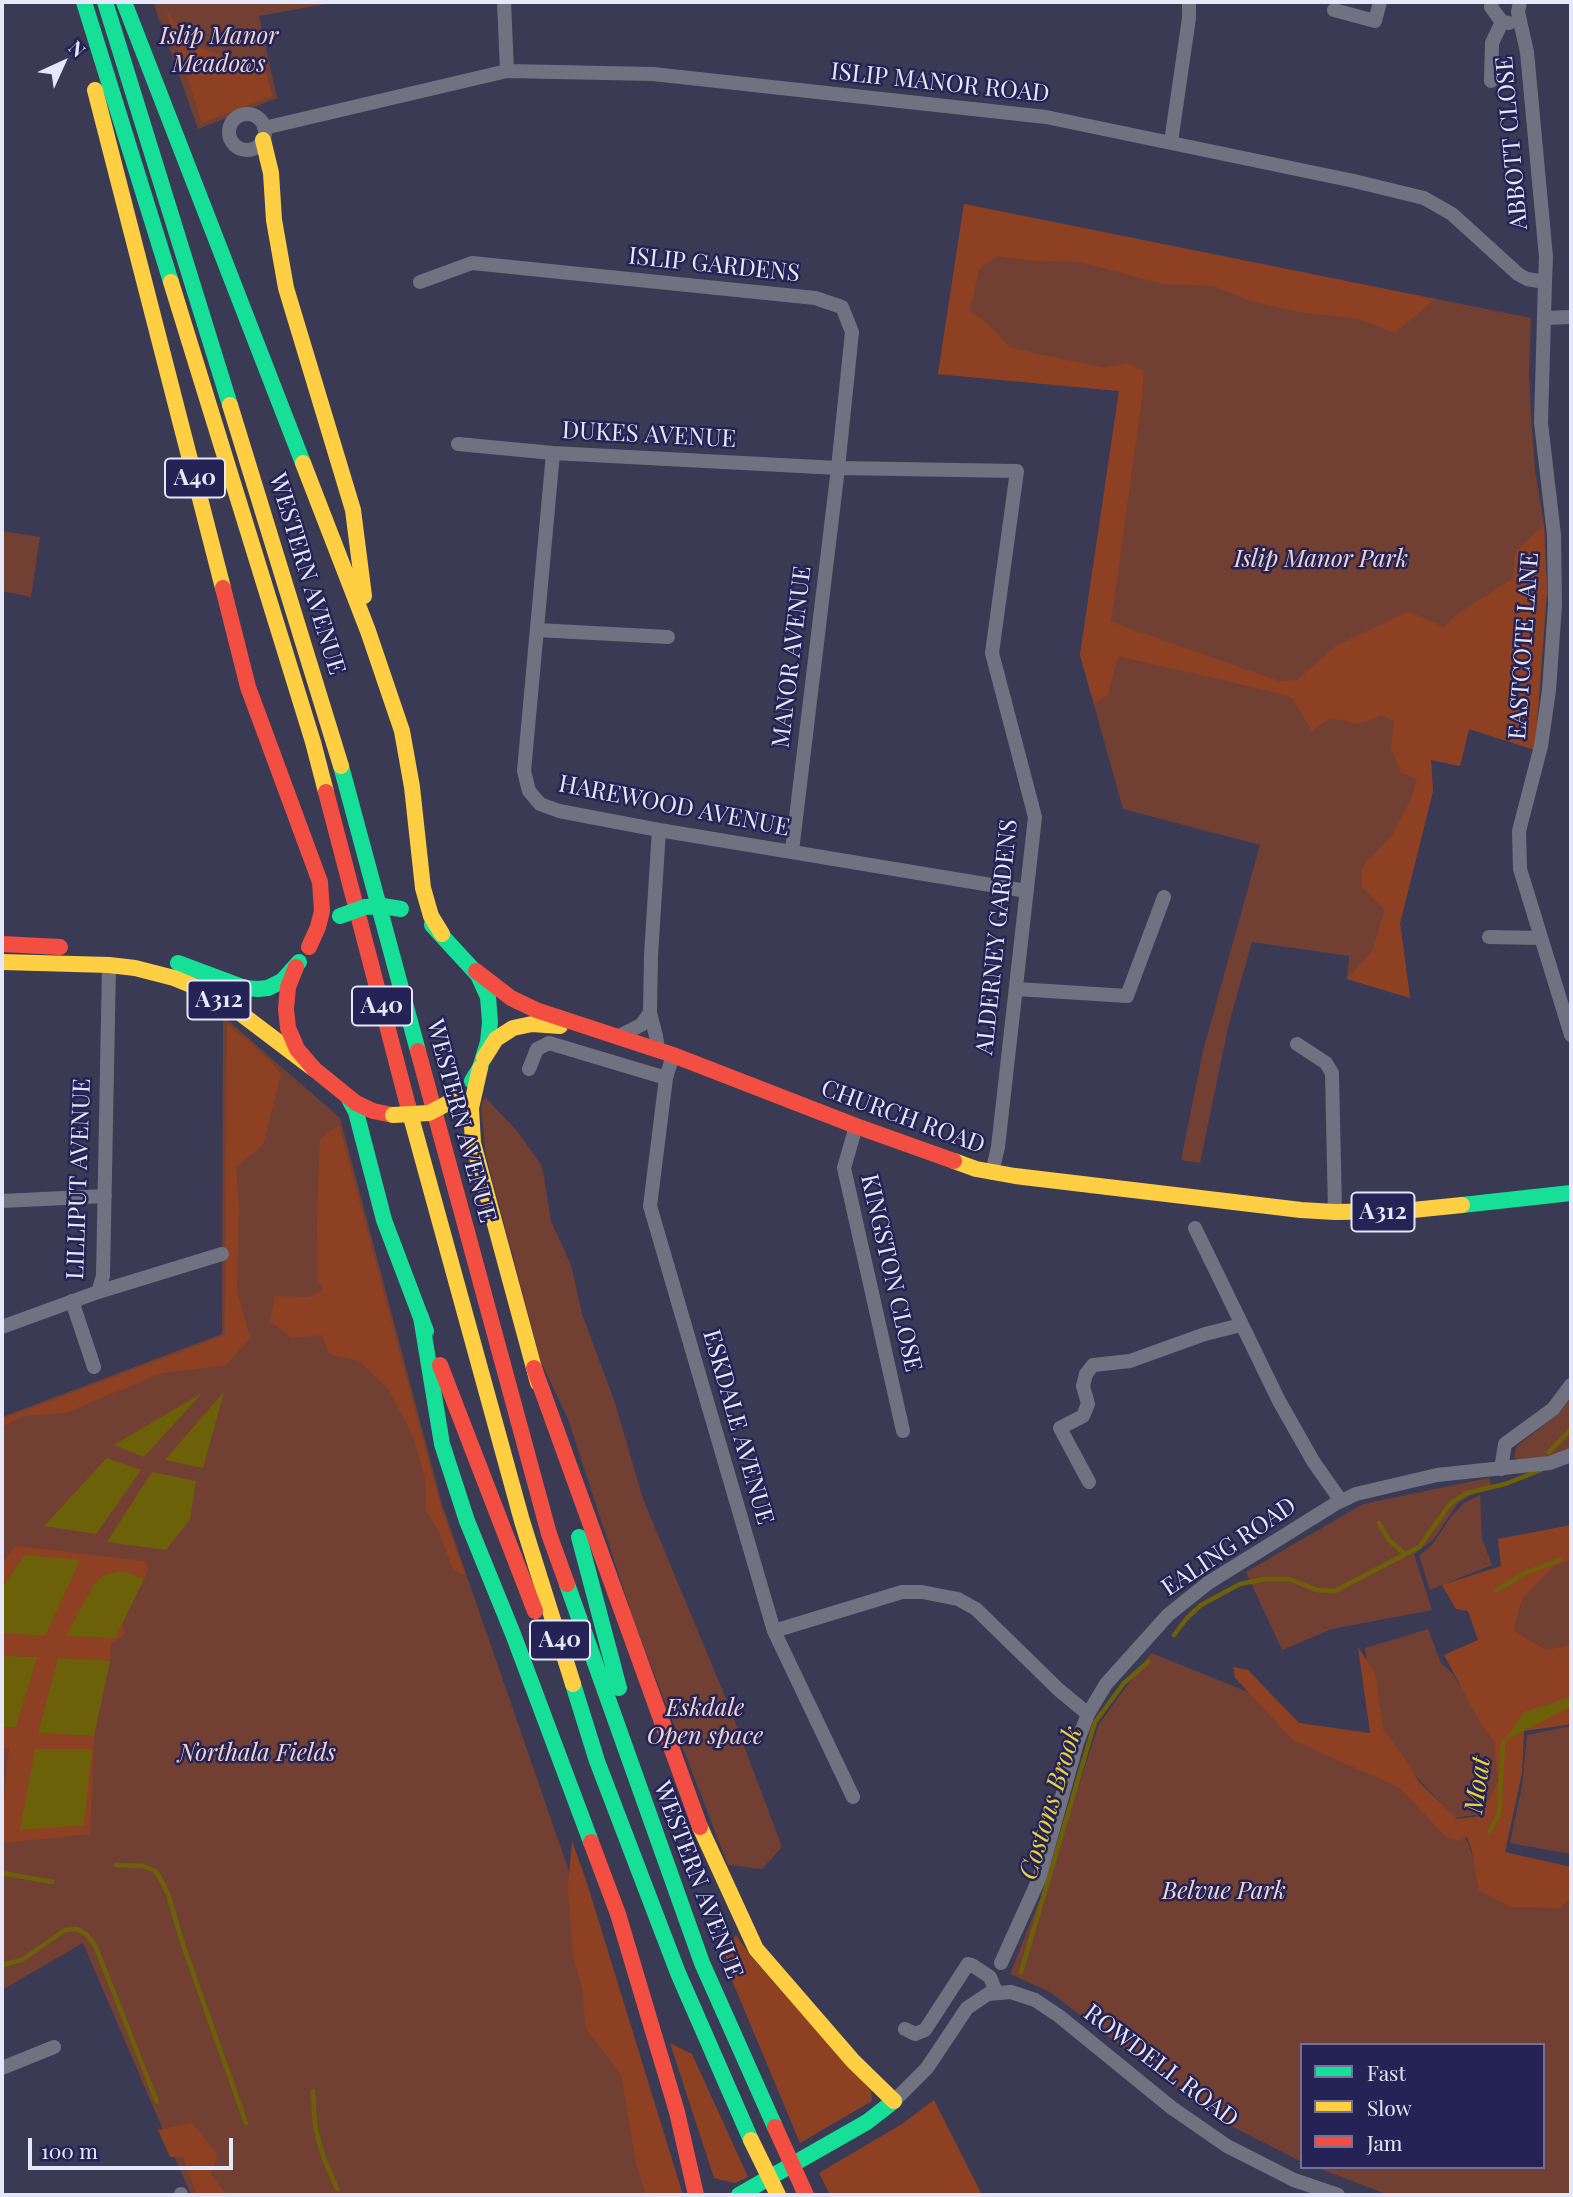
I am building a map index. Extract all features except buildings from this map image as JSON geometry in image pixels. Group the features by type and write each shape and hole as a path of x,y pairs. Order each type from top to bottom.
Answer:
{"main road":[{"name":"A40","path":"73,2 248,687 320,882 322,911 309,947"},
{"name":"WESTERN AVENUE","path":"84,2 313,742 425,1172 522,1521 597,1761 678,1973 778,2195"},
{"name":"WESTERN AVENUE","path":"105,2 333,735 549,1534 702,1963 806,2195"},
{"path":"124,2 368,631 402,731 412,787 423,888 431,916 442,934"},
{"path":"263,134 271,173 274,220 286,288 353,510 368,631"},
{"name":"A312","path":"2,944 110,950 160,958 245,988 258,989 268,988 282,981 323,930 340,916 365,907 383,906 420,916 442,934 491,984 523,1004 612,1036"},
{"name":"A312","path":"2,962 109,965 155,973 195,987 261,1027 348,1097 373,1111 393,1115 429,1113 452,1101 474,1079 492,1044 500,1036 524,1025 551,1025 612,1036"},
{"name":"A312","path":"299,962 288,987 287,1018 292,1039 314,1069"},
{"name":"A312","path":"470,965 488,997 490,1032 482,1063"},
{"name":"CHURCH ROAD","path":"612,1036 665,1052 856,1126 992,1173 1335,1212"},
{"name":"A40","path":"482,1063 471,1108 473,1143 662,1854"},
{"name":"A40","path":"348,1097 356,1111 384,1220 527,1593 597,1761"},
{"name":"A312","path":"1335,1212 1403,1210 1571,1194"},
{"path":"421,1317 442,1444 467,1521 513,1633 618,1914 677,2112 696,2195"},
{"path":"534,1368 696,1819 756,1950 853,2061 894,2101 867,2122 739,2195"}],"street":[{"path":"504,2 507,71"},
{"path":"1171,142 1189,2"},
{"path":"1334,10 1375,21 1380,2"},
{"path":"1492,2 1491,7 1502,22 1521,24"},
{"name":"ABBOTT CLOSE","path":"1520,2 1518,12 1527,52 1546,257 1545,282"},
{"path":"1491,81 1492,43 1502,22"},
{"name":"ISLIP MANOR ROAD","path":"263,134 507,71 653,74 1046,117 1424,198 1452,214 1518,274 1527,279 1545,282"},
{"name":"ISLIP GARDENS","path":"420,282 472,263 815,298 842,307 852,332 838,468"},
{"path":"1545,282 1545,318 1571,317"},
{"name":"EASTCOTE LANE","path":"1545,318 1541,423 1554,535 1555,605 1549,690 1541,746 1519,831 1520,869 1571,1035"},
{"name":"DUKES AVENUE","path":"458,444 553,453 838,468"},
{"name":"HAREWOOD AVENUE","path":"553,453 524,771 529,791 540,803 559,811 659,830 1027,891"},
{"name":"MANOR AVENUE","path":"792,851 838,468"},
{"name":"ALDERNEY GARDENS","path":"838,468 1017,471 992,653 1035,817 998,1147 992,1173"},
{"path":"537,630 668,637"},
{"path":"659,830 650,1013 656,1036 665,1052"},
{"path":"1017,989 1127,996 1164,897"},
{"path":"1489,937 1540,938"},
{"name":"LILLIPUT AVENUE","path":"2,1327 97,1292 103,1276 109,965"},
{"path":"612,1036 642,1025 650,1013"},
{"path":"529,1069 537,1049 549,1043 666,1078"},
{"path":"1297,1044 1326,1063 1332,1073 1335,1212"},
{"name":"ESKDALE AVENUE","path":"665,1052 666,1078 650,1206 774,1631 853,1797"},
{"name":"KINGSTON CLOSE","path":"856,1126 844,1168 903,1432"},
{"path":"2,1201 105,1196"},
{"path":"1195,1228 1279,1401 1313,1461 1341,1501"},
{"path":"97,1292 222,1254"},
{"path":"72,1301 94,1367"},
{"path":"1089,1482 1060,1428 1083,1416 1088,1404 1083,1386 1086,1374 1093,1365 1130,1361 1241,1325"},
{"path":"1502,1469 1505,1444 1553,1409 1571,1385"},
{"name":"EALING ROAD","path":"1001,1963 1039,1878 1077,1742 1088,1714 1106,1684 1168,1615 1189,1596 1341,1501 1374,1489 1437,1475 1550,1463 1571,1455"},
{"path":"774,1631 902,1592 922,1592 958,1600 976,1609 1059,1690 1088,1714"},
{"path":"894,2101 927,2068 967,2008 981,1997 996,1992 990,1977 968,1964 925,2029 915,2034 905,2029"},
{"name":"ROWDELL ROAD","path":"996,1992 1011,1992 1035,2000 1068,2023 1172,2108 1227,2146 1294,2180 1338,2195"},
{"path":"2,2068 54,2047"}],"green space":[{"name":"Islip Manor Meadows","path":"153,2 337,2 259,16 277,98 198,129"},
{"name":"Islip Manor Park","path":"964,204 1531,318 1531,417 1535,470 1544,525 1547,591 1535,750 1469,729 1460,766 1431,760 1433,791 1400,923 1410,998 1347,979 1349,956 1252,942 1229,1023 1200,1163 1181,1160 1203,1051 1260,845 1123,809 1080,655 1119,391 938,374"},
{"path":"2,531 40,537 31,597 2,591"},
{"name":"Northala Fields","path":"223,1016 340,1118 442,1504 681,2195 191,2195 83,1943 2,1990 2,1417 222,1334"},
{"name":"Eskdale Open space","path":"485,1097 517,1131 542,1166 551,1221 571,1265 582,1314 615,1403 643,1499 729,1706 782,1847 762,1869 728,1865 635,1624 568,1419 541,1362 486,1156 481,1106"},
{"path":"1571,1397 1571,1447 1556,1456 1520,1462 1514,1456 1517,1446 1557,1415"},
{"path":"1489,1478 1492,1488 1458,1503 1433,1540 1414,1554 1432,1610 1332,1629 1282,1650 1246,1572 1363,1504"},
{"path":"1480,1495 1482,1539 1492,1565 1430,1590 1419,1556 1433,1544 1450,1518 1464,1503"},
{"path":"1571,1559 1571,1644 1546,1650 1514,1630 1522,1599 1553,1566"},
{"path":"1428,1629 1441,1663 1453,1674 1495,1741 1498,1779 1483,1814 1455,1818 1378,1736 1365,1648"},
{"name":"Belvue Park","path":"1151,1653 1253,1694 1310,1744 1434,1803 1468,1842 1482,1888 1571,1896 1571,2195 1389,2195 1320,2169 1545,2169 1545,2043 1300,2043 1300,2161 1213,2117 1050,1992 1010,1974 1047,1882 1099,1724"},
{"path":"1571,1726 1571,1854 1510,1843 1522,1786 1527,1735"}],"shaded area":[{"path":"166,11 192,45 221,55 264,64 272,96 202,123"},
{"path":"964,204 1435,299 1395,333 1360,319 1298,312 1251,301 1214,286 1163,284 1080,262 1036,261 998,256 979,269 970,311 990,326 1011,348 1105,368 1129,363 1144,371 1111,622 1279,681 1297,680 1336,646 1408,611 1443,627 1456,615 1513,578 1515,552 1544,525 1547,591 1535,750 1469,729 1460,766 1431,760 1433,791 1400,923 1410,998 1347,979 1372,952 1385,910 1361,886 1362,867 1392,835 1411,800 1417,778 1401,773 1391,747 1394,721 1382,715 1359,724 1330,718 1312,731 1293,699 1274,692 1118,656 1108,694 1094,704 1080,655 1119,391 938,374"},
{"path":"227,1023 281,1074 263,1145 236,1167 239,1207 237,1292 250,1338 226,1365 162,1373 65,1413 23,1416 2,1427 2,1419 225,1335"},
{"path":"339,1125 440,1504 465,1575 453,1570 440,1534 426,1510 425,1479 413,1436 389,1390 359,1361 329,1354 322,1335 292,1338 270,1321 275,1296 308,1297 323,1290 318,1279 320,1139"},
{"path":"224,1392 203,1468 165,1460"},
{"path":"202,1393 144,1457 114,1445"},
{"path":"107,1458 141,1470 96,1534 44,1526"},
{"path":"152,1472 196,1481 190,1519 166,1550 107,1542"},
{"path":"1571,1525 1571,1559 1553,1567 1522,1599 1514,1630 1546,1650 1571,1644 1571,1723 1524,1731 1522,1773 1505,1852 1571,1867 1571,1898 1559,1908 1511,1907 1479,1890 1467,1837 1459,1841 1446,1837 1400,1788 1293,1740 1235,1678 1233,1667 1248,1670 1299,1723 1370,1733 1358,1647 1375,1673 1383,1729 1419,1782 1457,1819 1481,1816 1498,1780 1494,1741 1481,1724 1444,1655 1478,1640 1468,1611 1456,1609 1442,1585 1501,1566 1498,1539"},
{"path":"16,1546 144,1561 148,1569 144,1579 124,1571 115,1637 122,1623 125,1634 111,1644 110,1661 58,1659 38,1733 94,1736 90,1834 2,1843 9,1748 2,1749 2,1727 16,1727 36,1657 2,1656 2,1633 45,1636 25,1555 2,1587 2,1563"},
{"path":"25,1555 80,1560 45,1636 2,1633 2,1587"},
{"path":"124,1571 144,1579 115,1638 66,1636 94,1584 104,1575"},
{"path":"2,1656 37,1657 16,1727 2,1727"},
{"path":"58,1658 110,1661 94,1736 38,1733"},
{"name":"Moat","path":"1571,1697 1571,1706 1503,1742 1524,1712"},
{"path":"35,1749 92,1749 84,1825 20,1830"},
{"path":"572,1841 683,2195 646,2195 636,2163 621,2074 586,2029 582,1988 573,1956 568,1887"},
{"path":"736,1935 750,1955 871,2091 872,2101 800,2143 728,1971 725,1951"},
{"path":"670,2043 692,2054 748,2177 735,2183 714,2178"},
{"path":"934,2100 982,2195 830,2195 819,2173 902,2124"},
{"path":"192,2123 217,2154 211,2175 227,2195 197,2195 183,2157 170,2157 158,2130"}],"waterway":[{"name":"Costons Brook","path":"1549,1452 1571,1429"},
{"name":"Costons Brook","path":"1174,1635 1201,1605 1240,1584 1266,1579 1289,1579 1317,1590 1335,1591 1419,1547 1451,1503 1467,1493 1505,1484 1541,1470"},
{"path":"1379,1523 1389,1540 1405,1554"},
{"path":"1497,1590 1525,1573 1560,1560"},
{"name":"Costons Brook","path":"1021,1972 1095,1722 1124,1683 1148,1662"},
{"name":"Moat","path":"1489,1832 1499,1814 1503,1742"},
{"path":"116,1865 143,1866 155,1871 159,1876 168,1894 183,1945 246,2123"},
{"path":"2,1873 52,1882"},
{"path":"2,1965 22,1960 65,1930 77,1929 86,1934 95,1945 157,2102"},
{"path":"313,2091 315,2127 323,2156 337,2189"}],"traffic: fast":[{"path":"84,2 171,282"},
{"path":"105,2 230,405"},
{"path":"124,2 303,463"},
{"path":"341,766 418,1051"},
{"path":"340,916 365,907 401,909"},
{"path":"432,925 478,975 488,997 488,1042 480,1068 472,1081"},
{"path":"178,963 245,988 258,989 268,988 282,981 299,962"},
{"path":"348,1097 356,1112 384,1220 426,1331"},
{"path":"1462,1205 1571,1193"},
{"path":"421,1317 442,1444 467,1521 513,1634 591,1842"},
{"path":"579,1537 619,1688"},
{"path":"567,1584 702,1963 775,2127"},
{"path":"573,1684 597,1761 678,1973 751,2140"},
{"path":"739,2195 867,2122 894,2101"}],"traffic: slow":[{"path":"95,90 223,588"},
{"path":"263,140 271,173 274,220 286,288 353,510 364,596"},
{"path":"171,282 313,742 326,792"},
{"path":"230,405 341,766"},
{"path":"303,463 368,631 402,731 412,787 423,888 431,916 442,934"},
{"path":"2,962 109,965 135,968 174,978 196,987 240,1013 314,1069"},
{"path":"484,1058 496,1039 513,1028 532,1024 560,1026"},
{"path":"480,1068 471,1108 473,1143 538,1383"},
{"path":"393,1115 429,1113 452,1101"},
{"path":"408,1106 522,1521 573,1684"},
{"path":"954,1161 976,1169 1015,1176 1301,1210 1403,1211 1462,1205"},
{"path":"700,1827 756,1949 853,2061 894,2101"},
{"path":"751,2140 778,2195"}],"traffic: jam":[{"path":"223,588 248,687 320,882 322,911 309,947"},
{"path":"326,792 408,1106"},
{"path":"2,944 60,947"},
{"path":"296,967 288,987 286,1009 288,1028 297,1049 314,1069 356,1103 373,1111 393,1115"},
{"path":"476,971 511,998 536,1010 673,1055 954,1161"},
{"path":"418,1051 549,1534 567,1584"},
{"path":"440,1365 535,1611"},
{"path":"534,1368 700,1827"},
{"path":"591,1842 618,1914 677,2112 696,2195"},
{"path":"775,2127 806,2195"}]}
